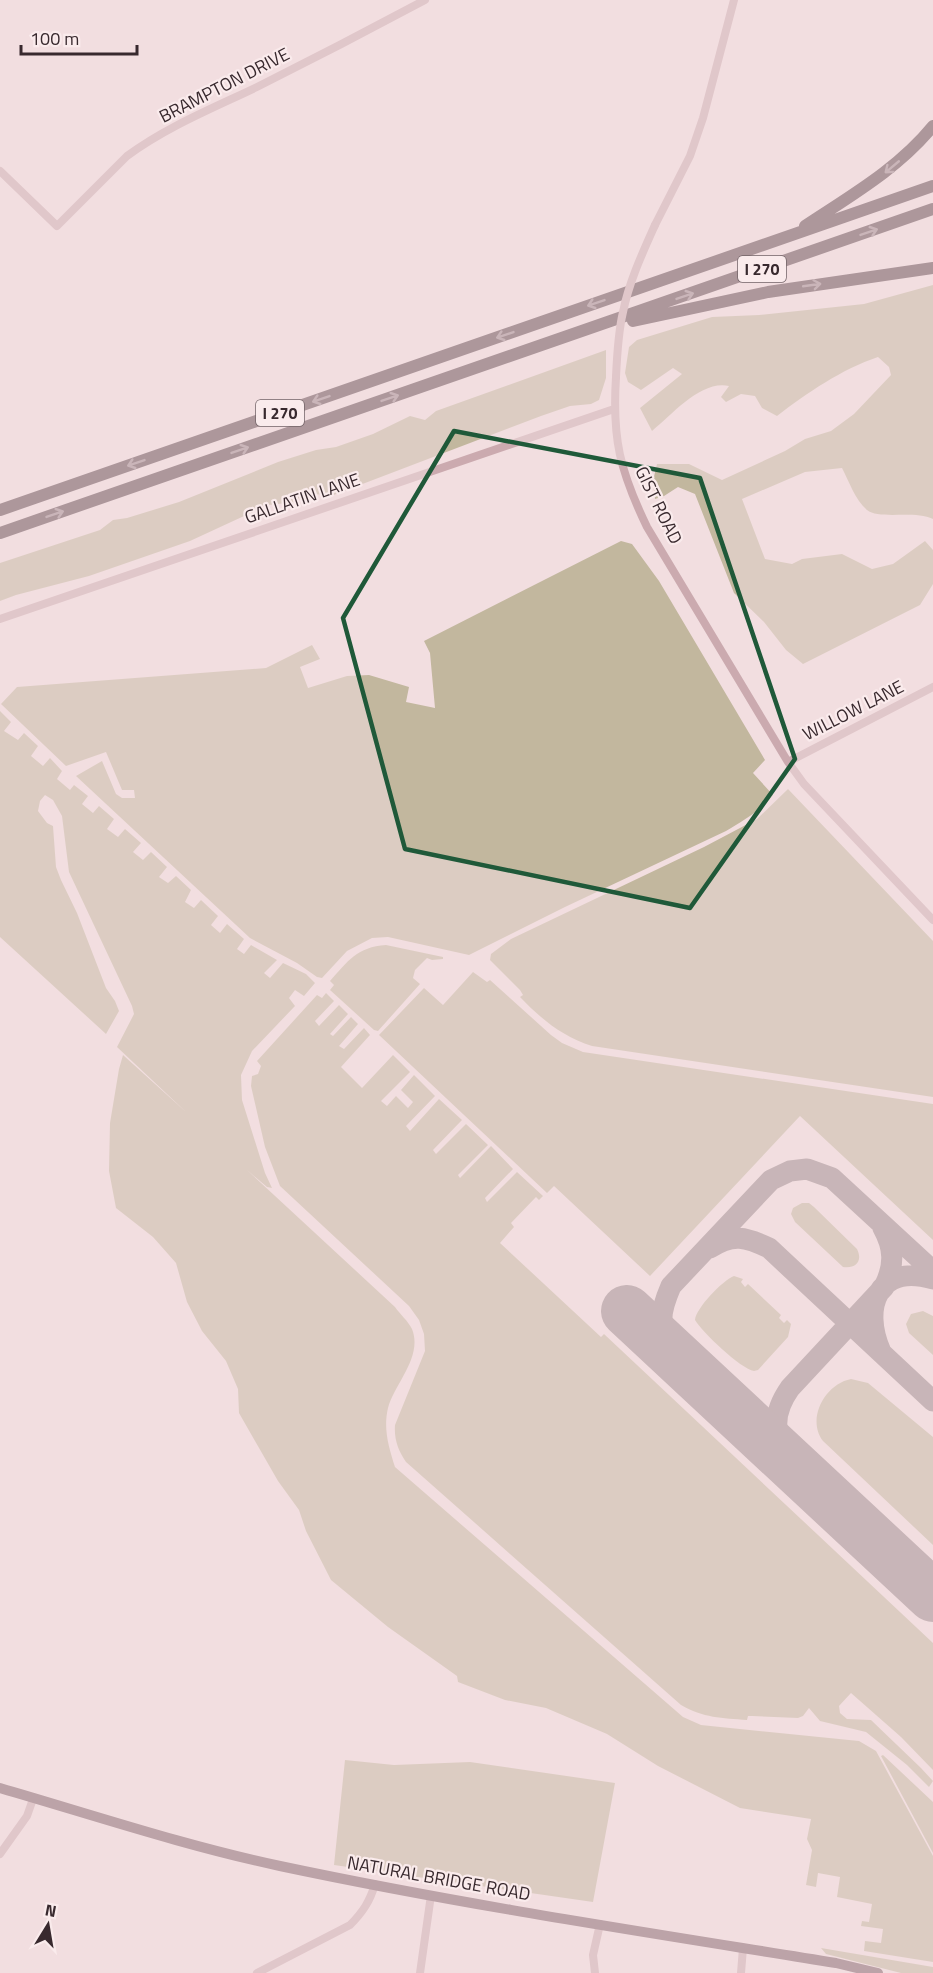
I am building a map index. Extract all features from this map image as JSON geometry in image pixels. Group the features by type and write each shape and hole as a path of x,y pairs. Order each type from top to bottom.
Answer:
{"highway":[{"path":"791,236 880,177 915,146 933,126"},
{"name":"I 270","path":"0,510 933,186"},
{"name":"I 270","path":"0,533 933,210"},
{"path":"590,329 768,292 933,268"}],"main road":[{"name":"NATURAL BRIDGE ROAD","path":"0,1788 258,1861 431,1895 836,1963 878,1973"}],"street":[{"name":"BRAMPTON DRIVE","path":"0,171 57,226 127,156 139,147 169,129 277,77 424,0"},
{"name":"GIST ROAD","path":"734,0 703,118 690,156 634,272 622,313 614,409 621,466 629,491 647,527 788,762 804,784 933,920"},
{"name":"GALLATIN LANE","path":"0,619 614,409"},
{"name":"WILLOW LANE","path":"788,762 933,687"},
{"path":"0,1854 27,1816 33,1799"},
{"path":"257,1973 350,1925 370,1900 375,1884"},
{"path":"420,1973 431,1895"},
{"path":"594,1973 593,1955 600,1924"},
{"path":"741,1973 743,1948"}],"highlighted area":[{"path":"454,431 700,478 795,759 690,908 405,849 343,618"}],"shaded area":[{"path":"933,285 933,519 916,515 880,514 867,510 856,496 842,468 805,472 742,499 765,559 792,564 802,559 842,554 872,569 893,564 925,541 933,550 933,584 920,605 803,664 786,650 764,622 734,593 695,494 678,487 655,499 653,481 657,464 689,464 722,480 785,451 805,439 831,431 854,414 891,375 889,367 878,357 851,368 825,382 777,416 762,408 755,396 741,394 726,402 721,397 729,386 708,388 688,400 652,431 640,408 682,374 673,368 641,390 628,382 625,373 629,347 637,340 712,317 759,315 864,304"},
{"path":"606,350 606,378 599,400 591,404 570,406 541,416 331,496 315,494 307,490 296,502 268,505 190,541 89,576 0,601 0,563 100,530 113,520 179,502 278,462 316,450 336,447 373,434 410,416 425,420 436,411"},
{"path":"621,541 632,544 659,581 765,760 753,773 773,795 758,810 726,831 469,955 388,937 372,938 347,951 322,978 317,977 297,963 250,938 76,776 102,761 116,794 122,798 135,798 134,790 122,790 106,752 66,766 1,704 17,687 266,668 312,645 320,659 300,667 308,688 347,676 369,675 409,687 406,702 435,708 430,653 424,641"},
{"path":"0,711 11,722 4,731 18,740 24,733 38,746 31,756 43,766 50,758 62,771 57,779 70,790 74,785 88,796 82,804 93,813 99,806 114,819 107,829 118,837 125,829 141,843 133,852 143,860 151,852 167,867 159,877 168,883 176,876 191,890 185,902 194,908 201,900 218,916 211,925 220,933 227,924 244,939 237,949 244,954 251,945 277,960 264,973 270,978 283,963 306,974 315,983 304,996 295,990 289,998 295,1006 252,1051 241,1075 242,1100 272,1188 267,1187 247,1170 395,1307 412,1329 414,1350 407,1370 391,1399 386,1423 387,1438 395,1467 683,1717 701,1725 859,1741 876,1751 933,1856 933,1962 864,1951 865,1941 881,1943 883,1929 861,1926 862,1921 869,1922 872,1904 837,1897 840,1877 818,1873 816,1887 806,1885 812,1850 807,1839 811,1819 740,1808 658,1766 607,1734 546,1708 505,1700 458,1682 457,1676 388,1627 331,1580 306,1531 299,1510 278,1481 239,1413 238,1389 226,1361 202,1331 187,1302 176,1263 153,1237 116,1208 109,1171 110,1123 123,1055 186,1112 117,1047 134,1014 132,1006 69,872 62,816 53,800 45,795 40,801 38,811 47,823 53,826 56,867 77,913 106,988 119,1011 106,1034 0,937"},
{"path":"788,789 933,941 933,1097 592,1046 571,1038 544,1020 520,997 523,995 520,990 490,960 491,954 511,939 704,847 757,819"},
{"path":"386,945 443,957 443,959 427,958 415,970 413,978 420,984 378,1031 374,1030 330,990 334,985 330,981 348,961 360,952"},
{"path":"473,972 487,982 490,980 562,1043 583,1052 933,1104 933,1240 800,1116 650,1276 554,1186 547,1193 379,1035 424,988 443,1005"},
{"path":"326,993 334,1001 315,1021 319,1026 339,1005 348,1014 330,1034 333,1036 351,1017 358,1024 339,1046 344,1049 364,1028 370,1035 341,1067 362,1088 393,1055 410,1072 381,1101 387,1106 396,1096 408,1108 413,1102 401,1090 414,1075 435,1096 406,1126 410,1131 439,1099 462,1120 433,1150 436,1154 466,1124 488,1145 458,1175 460,1178 491,1146 513,1169 485,1198 487,1202 517,1172 543,1196 539,1200 536,1197 511,1223 514,1227 500,1243 601,1337 604,1334 933,1643 933,1770 901,1737 851,1693 839,1706 840,1713 847,1719 871,1720 933,1781 929,1787 907,1765 866,1732 820,1721 809,1708 803,1716 798,1718 748,1716 747,1720 705,1715 681,1705 406,1462 397,1444 395,1425 425,1351 424,1334 419,1320 409,1306 280,1186 265,1147 251,1086 252,1076 258,1074 261,1066 257,1061 317,995 322,998"},
{"path":"802,1203 809,1203 814,1207 857,1249 859,1260 855,1265 843,1267 795,1222 791,1214 793,1208"},
{"path":"734,1276 743,1279 741,1282 745,1287 748,1284 781,1315 779,1318 784,1323 787,1320 791,1324 788,1337 758,1370 754,1371 740,1364 722,1349 695,1320 711,1295"},
{"path":"923,1311 933,1316 933,1355 909,1333 906,1324 911,1314"},
{"path":"851,1379 868,1383 933,1437 933,1545 823,1441 818,1432 818,1413 826,1395 842,1382"},
{"path":"883,1755 933,1802 933,1853 881,1756"},
{"path":"345,1760 394,1765 470,1762 615,1783 593,1902 334,1865"},
{"path":"821,1948 933,1967 933,1973 901,1973 826,1954"}],"taxiway":[{"path":"673,1354 662,1320 664,1305 671,1286 771,1180 790,1171 807,1169 832,1178 933,1271"},
{"path":"794,1467 779,1437 777,1428 779,1409 790,1388 884,1287 892,1257 883,1228"},
{"path":"710,1248 726,1240 739,1238 769,1248 933,1401"},
{"path":"881,1352 875,1335 873,1319 874,1305 879,1293 887,1283 899,1277 914,1276 933,1279"}],"runway":[{"path":"627,1311 933,1596"}]}
